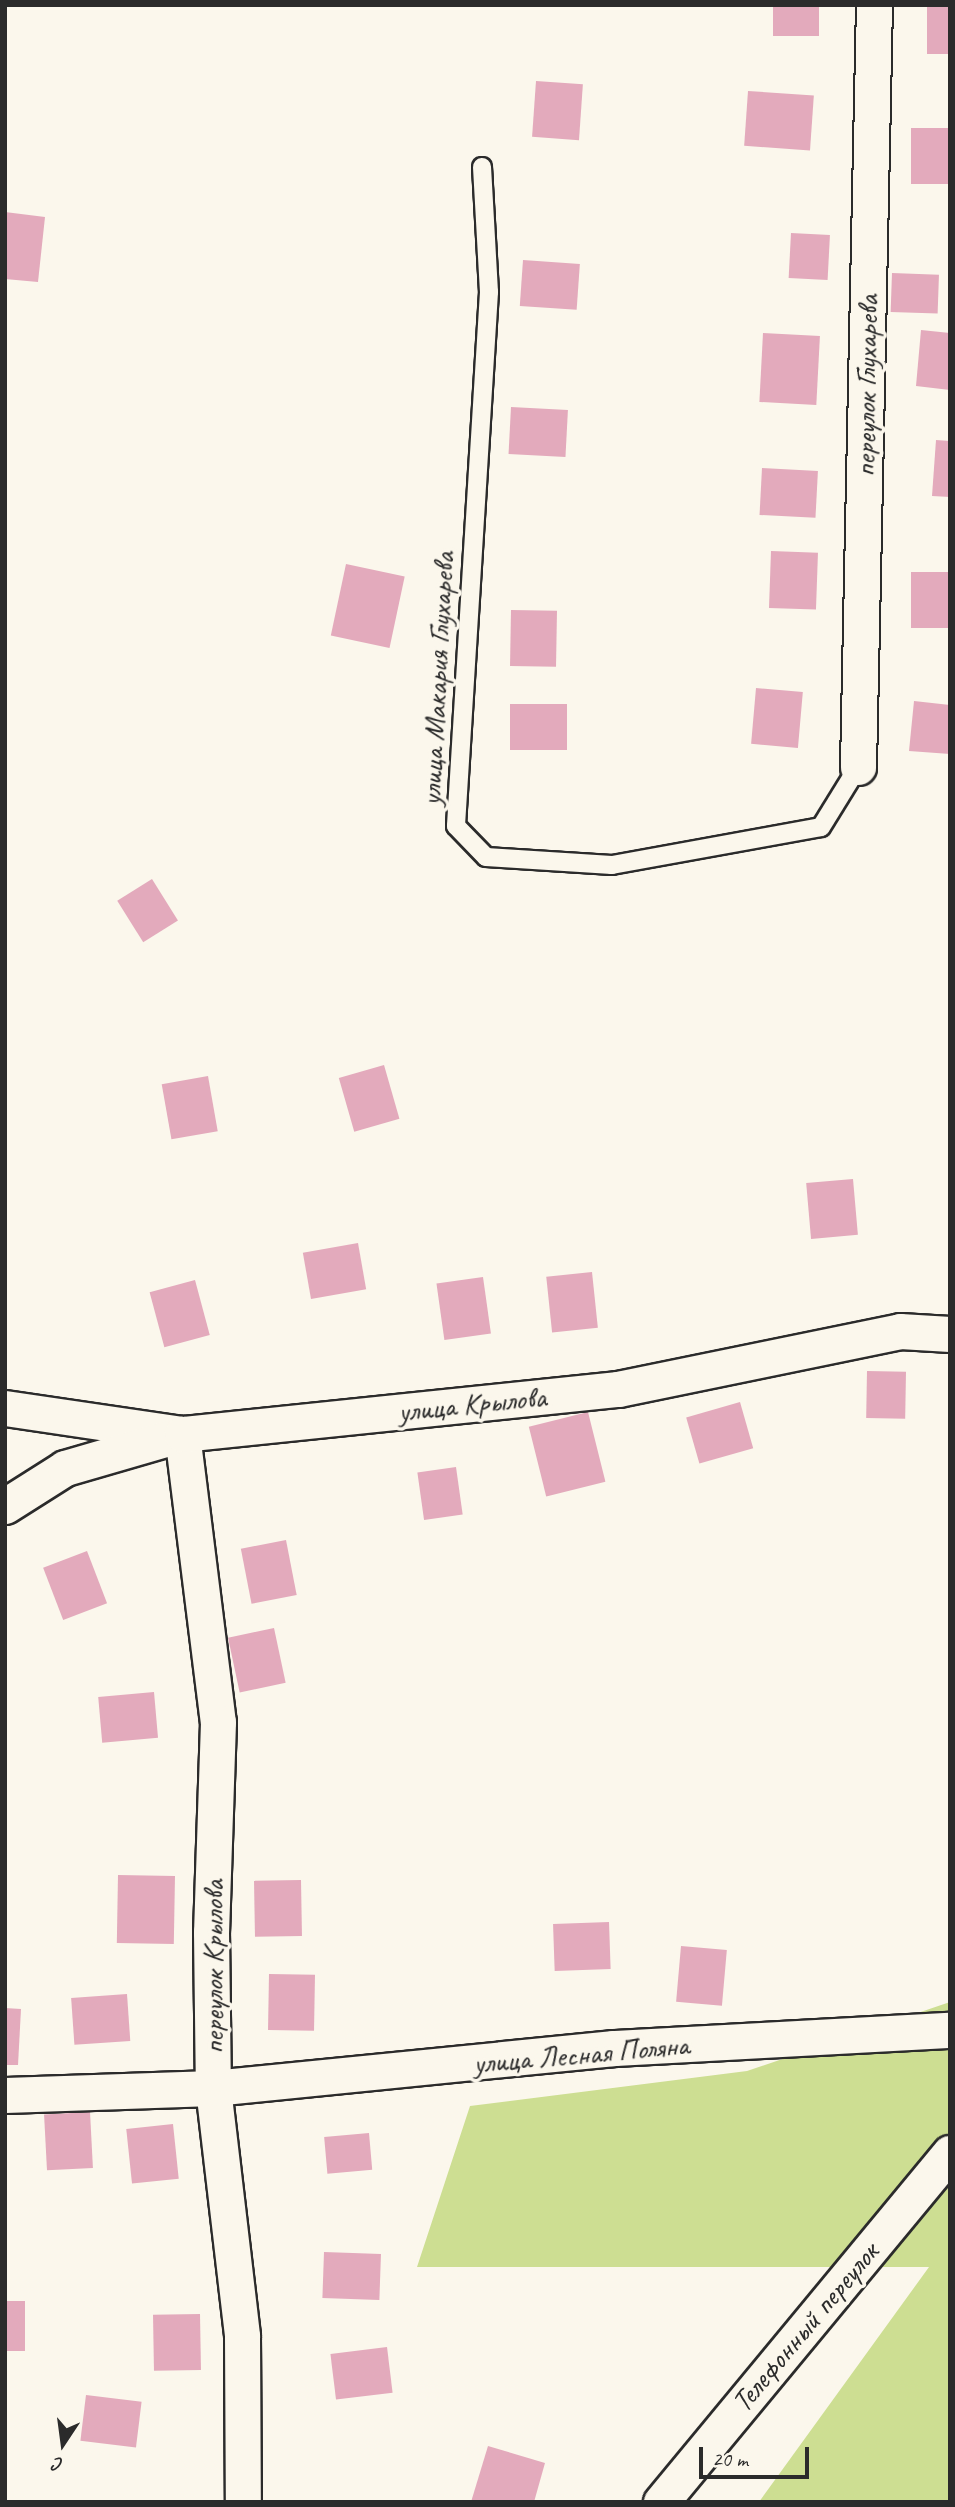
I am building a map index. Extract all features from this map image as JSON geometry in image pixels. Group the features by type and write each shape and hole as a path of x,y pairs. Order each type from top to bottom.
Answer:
{"street":[{"name":"переулок Глухарева","path":"858,767 874,5"},
{"name":"улица Крылова","path":"5,1506 65,1468 182,1434 618,1388 900,1331 950,1334"},
{"path":"5,1408 182,1434"},
{"name":"переулок Крылова","path":"182,1434 218,1722 211,1932 213,2088 242,2336 243,2502"},
{"name":"улица Лесная Поляна","path":"5,2095 213,2088 614,2048 950,2030"},
{"name":"Телефонный переулок","path":"661,2502 950,2153"}],"lane":[{"name":"улица Макария Глухарева","path":"482,167 489,292 456,826 486,857 612,865 821,827 858,767"}],"green space":[{"path":"950,2002 950,2502 759,2502 929,2267 417,2267 470,2106 747,2071"}],"building":[{"path":"773,5 819,5 819,36 773,36"},
{"path":"927,5 950,5 950,54 927,54"},
{"path":"536,81 583,84 579,140 532,137"},
{"path":"748,91 814,96 810,150 744,146"},
{"path":"911,128 950,128 950,184 911,184"},
{"path":"5,212 45,217 38,282 5,279"},
{"path":"791,233 830,235 828,280 789,278"},
{"path":"523,260 580,264 577,310 520,306"},
{"path":"892,273 939,275 938,314 891,312"},
{"path":"921,330 950,333 950,390 916,386"},
{"path":"763,333 820,336 816,405 759,402"},
{"path":"511,407 568,410 565,457 509,454"},
{"path":"936,440 950,441 950,497 932,496"},
{"path":"762,468 818,471 815,518 760,515"},
{"path":"771,551 818,553 816,610 769,608"},
{"path":"346,564 405,576 390,648 331,635"},
{"path":"911,572 950,572 950,628 911,628"},
{"path":"511,610 557,611 556,667 510,666"},
{"path":"756,688 803,692 798,748 751,744"},
{"path":"914,701 950,705 950,754 909,751"},
{"path":"510,704 567,704 567,750 510,750"},
{"path":"152,879 178,921 143,942 117,901"},
{"path":"384,1065 399,1119 354,1132 339,1078"},
{"path":"208,1076 218,1131 171,1139 162,1084"},
{"path":"853,1179 858,1235 811,1239 806,1183"},
{"path":"358,1243 366,1289 311,1299 303,1253"},
{"path":"592,1272 598,1328 552,1333 546,1277"},
{"path":"483,1277 491,1333 444,1340 436,1284"},
{"path":"195,1280 210,1335 164,1347 150,1292"},
{"path":"867,1371 906,1372 905,1419 866,1418"},
{"path":"740,1402 753,1448 699,1464 686,1417"},
{"path":"588,1412 605,1482 546,1497 529,1427"},
{"path":"456,1467 463,1515 424,1520 417,1472"},
{"path":"286,1540 297,1595 252,1604 241,1549"},
{"path":"87,1551 107,1603 63,1620 43,1568"},
{"path":"274,1628 286,1683 240,1693 228,1638"},
{"path":"154,1692 158,1738 102,1743 98,1697"},
{"path":"118,1875 175,1876 174,1944 117,1943"},
{"path":"301,1880 302,1936 255,1937 254,1881"},
{"path":"609,1922 611,1969 555,1971 553,1924"},
{"path":"681,1946 727,1950 722,2006 676,2002"},
{"path":"269,1974 315,1975 314,2031 268,2030"},
{"path":"127,1994 130,2041 74,2045 71,1998"},
{"path":"5,2008 21,2009 18,2065 5,2065"},
{"path":"90,2112 93,2168 47,2170 44,2114"},
{"path":"173,2124 179,2179 132,2184 126,2129"},
{"path":"369,2133 372,2170 327,2174 324,2137"},
{"path":"324,2252 381,2254 379,2300 322,2298"},
{"path":"5,2301 25,2301 25,2351 5,2351"},
{"path":"200,2314 201,2370 154,2371 153,2315"},
{"path":"387,2347 393,2393 336,2400 330,2354"},
{"path":"86,2395 142,2402 136,2447 80,2441"},
{"path":"488,2446 545,2463 534,2502 471,2502"}]}
